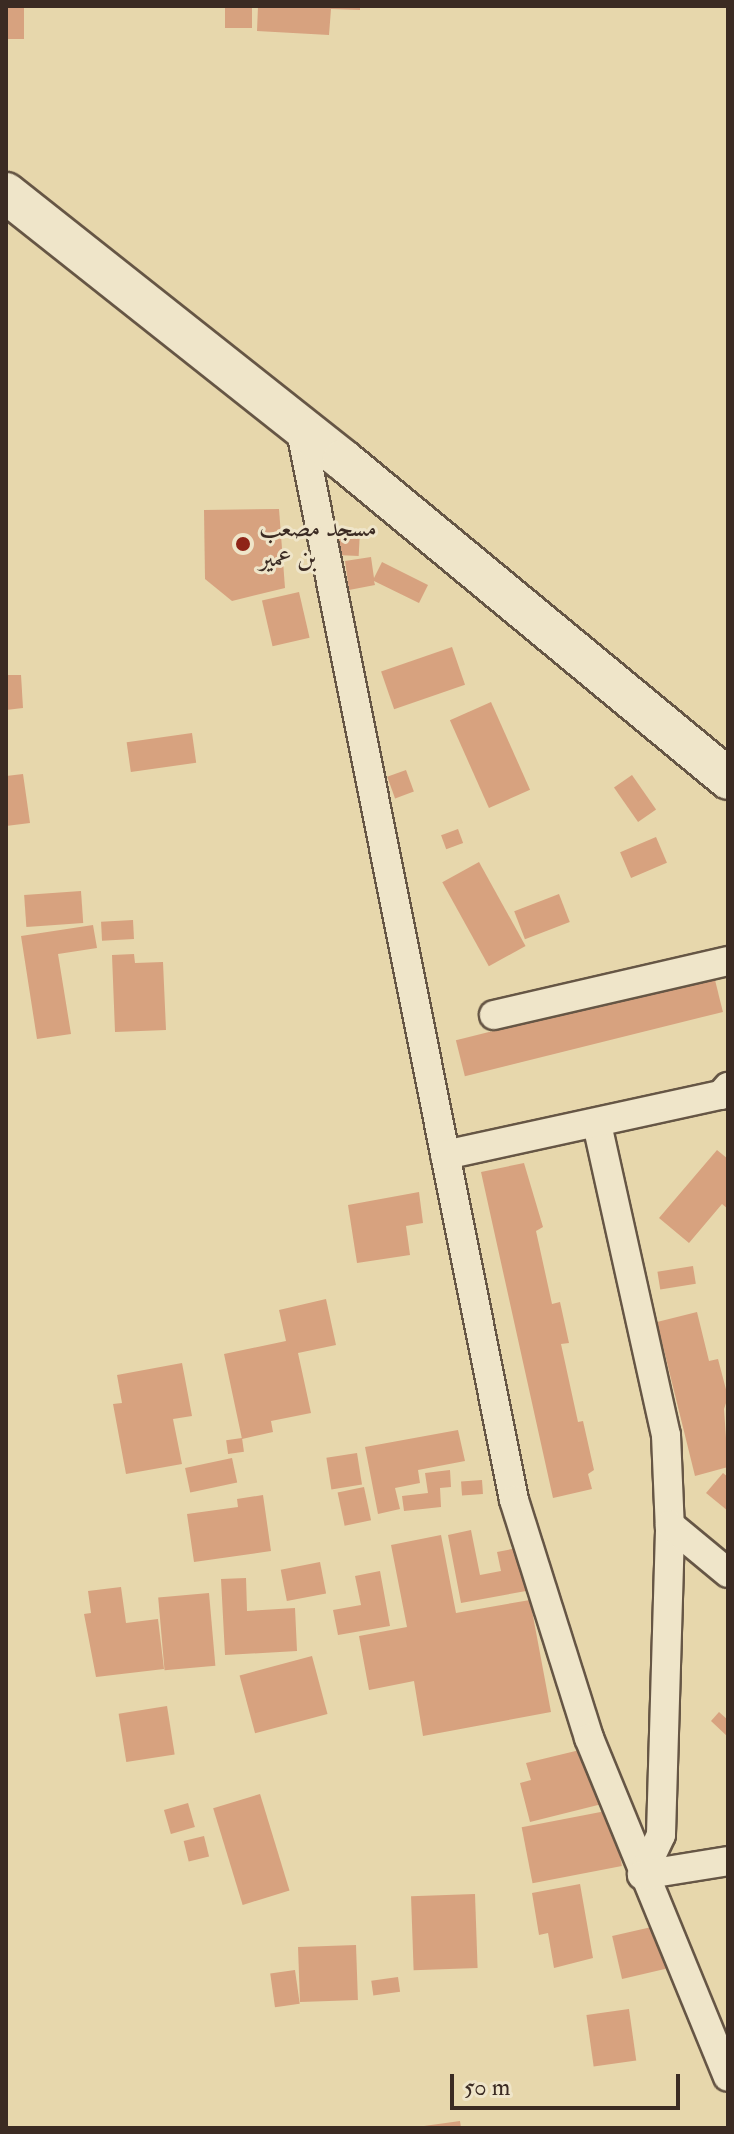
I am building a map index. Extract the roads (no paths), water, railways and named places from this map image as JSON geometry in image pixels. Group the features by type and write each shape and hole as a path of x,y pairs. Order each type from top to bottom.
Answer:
{"main road":[{"path":"6,193 300,426 728,779"}],"street":[{"path":"300,426 514,1500 589,1738 642,1875 728,2077"},
{"path":"494,1015 728,961"},
{"path":"445,1155 721,1095 728,1087"},
{"path":"597,1124 666,1435 670,1525 661,1835 642,1875"},
{"path":"670,1525 728,1573"},
{"path":"642,1875 728,1861"}],"place":[{"name":"مسجد مصعب بن عمير","path":"243,544"}]}
